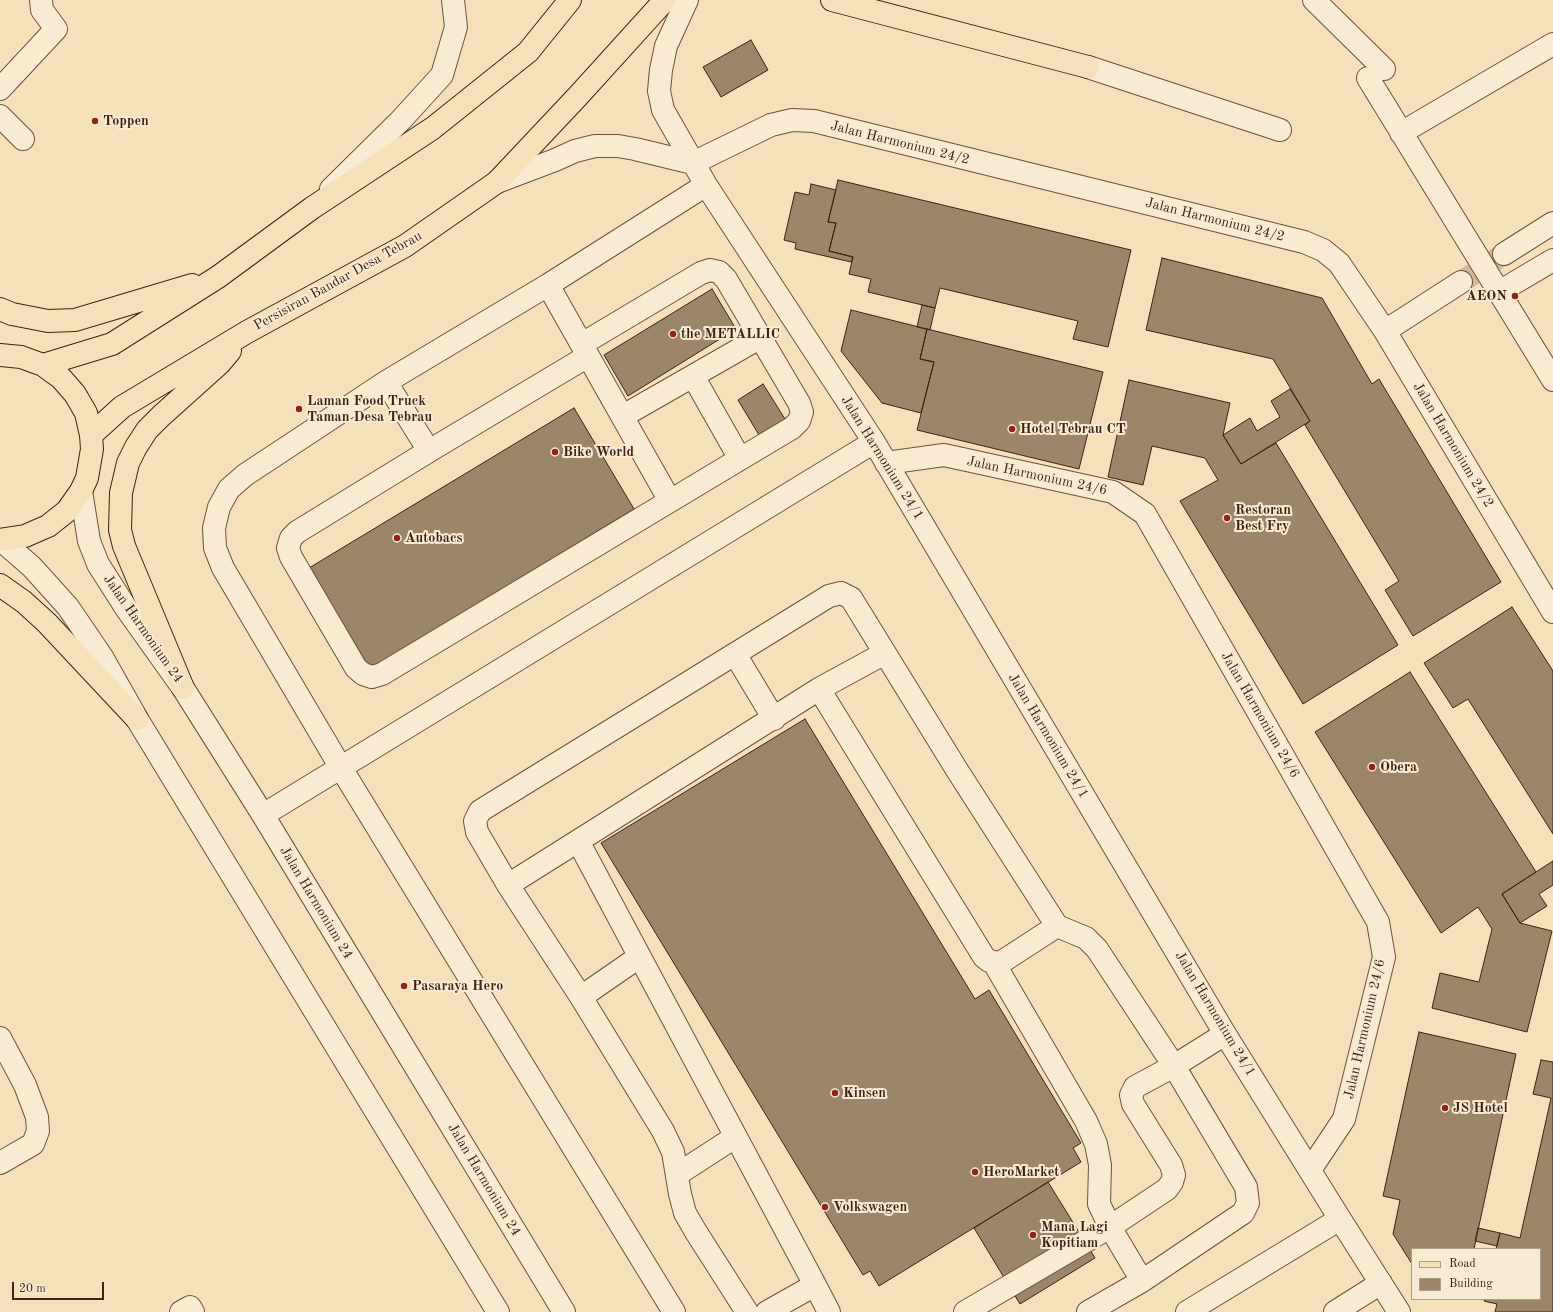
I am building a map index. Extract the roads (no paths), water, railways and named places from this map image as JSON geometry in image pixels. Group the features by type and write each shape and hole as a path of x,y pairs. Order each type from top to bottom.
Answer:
{"main road":[{"path":"43,365 112,344 218,277 312,208 433,128 528,52 570,0"},
{"name":"Persisiran Bandar Desa Tebrau","path":"91,434 122,407 247,332 405,246 497,182 665,0"},
{"path":"832,0 1088,67"},
{"path":"0,309 12,314 48,321 75,320 218,277"},
{"path":"183,688 124,546 120,530 121,494 128,463 147,430 220,363 247,332"},
{"path":"0,355 21,357 43,365 61,378 75,394 86,413 91,434 90,463 87,478 81,491 67,511 48,526 25,536 0,540"},
{"path":"0,585 24,602 48,623 137,719"}],"street":[{"path":"0,89 56,28 42,10 41,0"},
{"path":"312,208 401,120 442,75 456,28 453,0"},
{"name":"Jalan Harmonium 24/1","path":"687,0 666,46 661,70 659,91 663,110 706,184 874,442 1225,1034 1340,1219 1400,1312"},
{"path":"1314,0 1376,73 1401,133 1553,380"},
{"path":"1401,133 1553,44"},
{"path":"1088,67 1280,130"},
{"path":"0,116 23,139"},
{"name":"Jalan Harmonium 24/2","path":"694,163 771,125 781,122 803,120 1313,245 1323,250 1339,263 1385,331 1553,612"},
{"path":"497,182 575,151 595,146 618,146 694,163"},
{"path":"674,1312 341,768 223,568 215,548 214,528 219,507 229,489 245,475 386,382 548,284 706,184"},
{"path":"1504,254 1553,223"},
{"path":"1499,292 1553,260"},
{"path":"710,270 719,272 726,279 761,337 799,402 802,412 799,421 792,428 382,674 372,676 363,674 356,668 291,557 288,548 290,538 297,532 428,451 701,273 710,270"},
{"path":"1385,331 1461,282"},
{"path":"548,284 670,501"},
{"path":"623,416 761,337"},
{"path":"693,376 740,460"},
{"path":"386,382 428,451"},
{"path":"263,816 874,442"},
{"name":"Jalan Harmonium 24/6","path":"886,463 944,455 1114,492 1145,514 1378,922 1384,957 1344,1118 1310,1170"},
{"name":"Jalan Harmonium 24","path":"81,491 89,541 98,564 126,608 183,688 263,816 564,1312"},
{"path":"0,540 32,567 68,607 102,657 137,719 498,1312"},
{"path":"747,1312 685,1213 680,1194 678,1174 673,1152 663,1131 581,997 508,885 477,832 475,821 480,811 829,596 841,592 851,598 1057,926 1086,938 1097,949 1174,1066 1246,1187 1248,1202 1243,1213 1142,1281 1088,1312"},
{"path":"508,885 819,690 885,653"},
{"path":"735,654 774,718"},
{"path":"819,690 984,956 989,961 1000,963 1057,926"},
{"path":"578,841 829,1312"},
{"path":"581,997 639,957"},
{"path":"994,963 1086,1121 1096,1144 1100,1165 1099,1204 1110,1227 1142,1281"},
{"path":"965,1312 1110,1227 1167,1189 1172,1182 1174,1175 1171,1164 1133,1104 1131,1095 1135,1087 1174,1066 1225,1034"},
{"path":"0,1038 25,1085 37,1117 38,1131 32,1144 0,1163"},
{"path":"678,1174 735,1137"},
{"path":"1187,1312 1340,1219"},
{"path":"1335,1312 1381,1283"},
{"path":"767,1312 815,1285"},
{"path":"181,1312 190,1307 193,1312"}],"tunnel":[{"path":"1461,282 1504,254"}],"place":[{"name":"Toppen","path":"95,121"},
{"name":"AEON","path":"1515,296"},
{"name":"the METALLIC","path":"673,334"},
{"name":"Laman Food Truck Taman Desa Tebrau","path":"299,409"},
{"name":"Hotel Tebrau CT","path":"1012,429"},
{"name":"Bike World","path":"555,452"},
{"name":"Restoran Best Fry","path":"1227,518"},
{"name":"Autobacs","path":"397,538"},
{"name":"Obera","path":"1372,767"},
{"name":"Pasaraya Hero","path":"404,986"},
{"name":"Kinsen","path":"835,1093"},
{"name":"JS Hotel","path":"1445,1108"},
{"name":"HeroMarket","path":"975,1172"},
{"name":"Volkswagen","path":"825,1207"},
{"name":"Mana Lagi Kopitiam","path":"1033,1235"}]}
